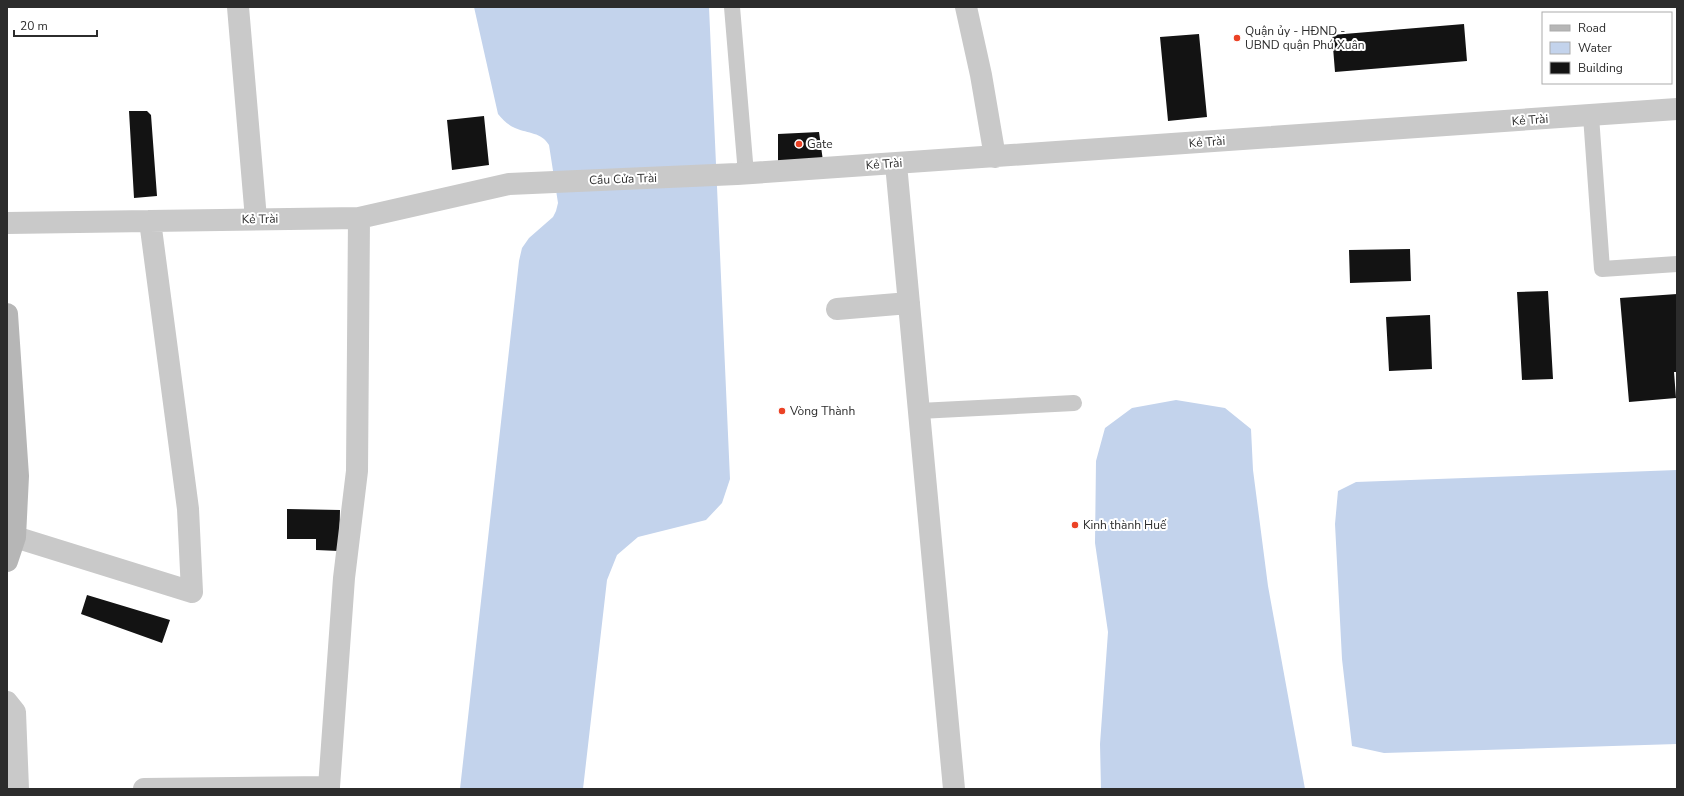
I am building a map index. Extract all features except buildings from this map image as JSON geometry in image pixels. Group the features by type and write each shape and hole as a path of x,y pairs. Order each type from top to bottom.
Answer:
{"main road":[{"path":"7,314 18,476 15,537 7,561"}],"street":[{"path":"238,7 256,219"},
{"path":"966,7 981,75 994,157"},
{"name":"Kẻ Trài","path":"741,174 1677,109"},
{"path":"896,164 954,789"},
{"name":"Cầu Cửa Trài","path":"509,184 741,174"},
{"name":"Kẻ Trài","path":"7,223 359,218 509,184"},
{"path":"144,789 329,787 344,578 357,471 359,218"},
{"path":"15,537 192,592 188,509 150,221"},
{"path":"838,309 909,303"},
{"path":"7,702 15,712 18,789"}],"lane":[{"path":"732,7 741,174"},
{"path":"1591,116 1602,269 1677,264"},
{"path":"919,411 1074,403"}],"water":[{"path":"474,7 709,7 730,479 722,503 706,520 638,537 617,555 607,580 583,789 460,789 519,261 522,248 529,238 553,217 558,203 549,145 538,135 520,130 510,125 498,114"},
{"path":"1176,400 1225,408 1251,429 1253,470 1268,586 1305,789 1101,789 1100,744 1108,632 1095,543 1096,461 1105,428 1132,408"},
{"path":"1677,470 1677,744 1384,753 1352,746 1342,659 1335,524 1338,491 1356,482"}],"place":[{"name":"Quận ủy - HĐND - UBND quận Phú Xuân","path":"1237,38"},
{"name":"Gate","path":"799,144"},
{"name":"Vòng Thành","path":"782,411"},
{"name":"Kinh thành Huế","path":"1075,525"}]}
